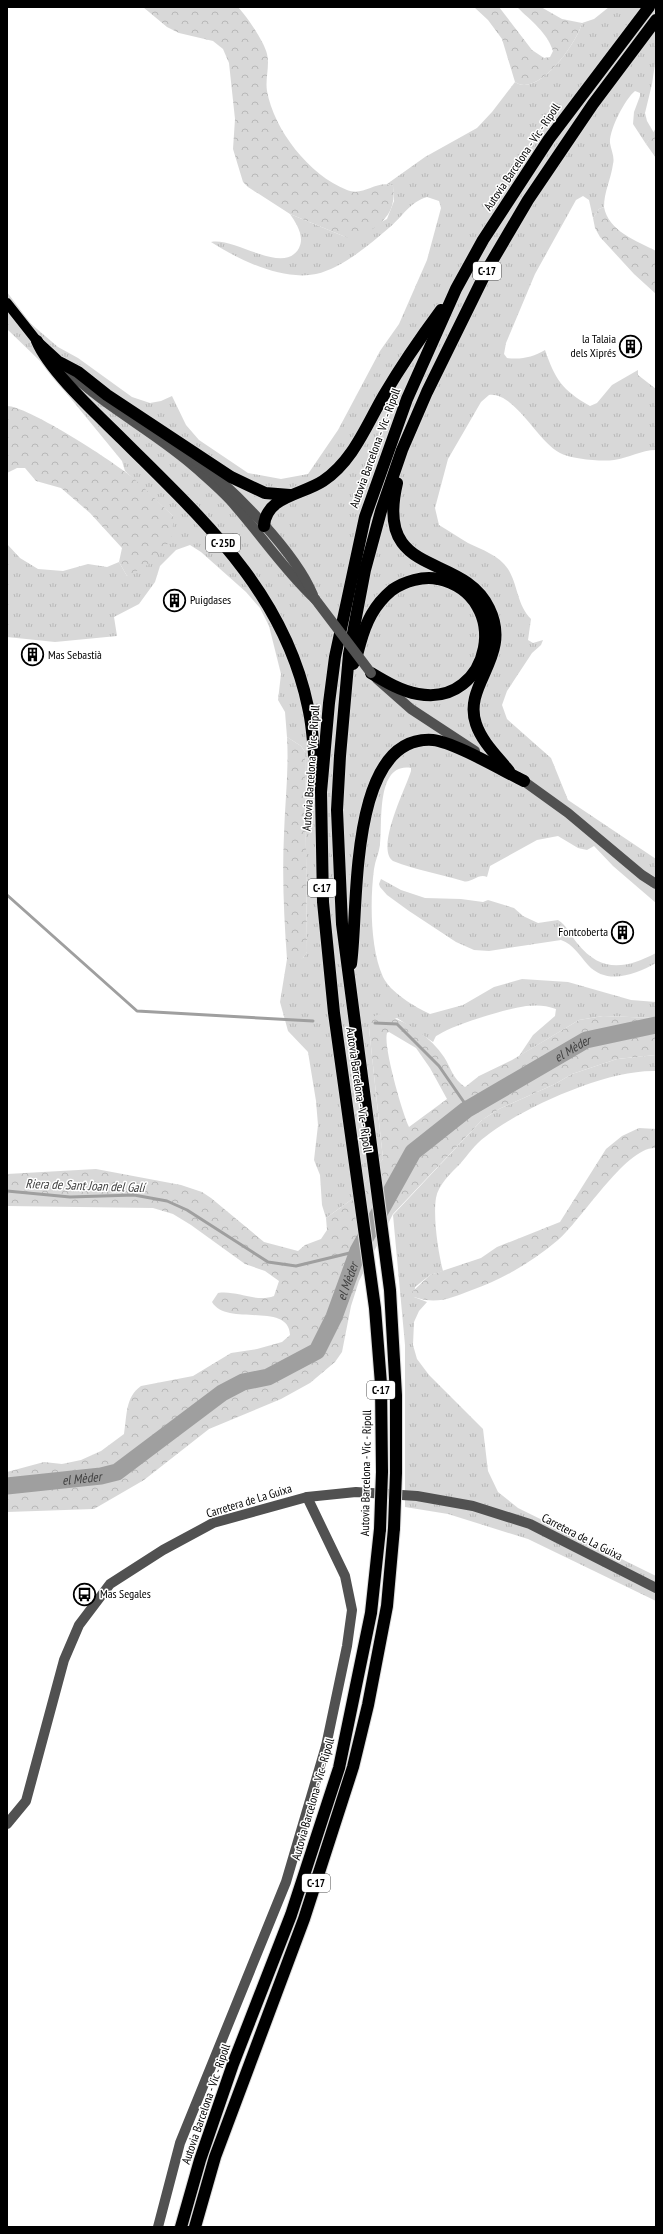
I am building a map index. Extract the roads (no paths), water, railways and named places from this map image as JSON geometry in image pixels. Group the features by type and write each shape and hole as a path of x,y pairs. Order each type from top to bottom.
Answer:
{"highway":[{"name":"Autovia Barcelona - Vic - Ripoll","path":"181,2227 200,2160 234,2064 291,1915 339,1768 371,1613 380,1529 382,1472 381,1384 375,1308 334,1013 323,902 320,840 321,792 335,656 364,517 407,399 456,289 483,240 549,139 649,7"},
{"name":"Autovia Barcelona - Vic - Ripoll","path":"195,2227 215,2157 304,1919 353,1767 368,1705 387,1606 394,1528 396,1473 396,1394 390,1290 342,924 337,810 349,654 365,570 381,511 402,450 427,392 488,268 528,200 593,104 656,20"},
{"path":"264,526 266,515 278,502 322,482 344,462 410,354 456,289"},
{"name":"C-25D","path":"37,341 42,352 82,399 195,512 231,551 262,594 280,628 300,679 308,708 316,787 321,792"},
{"path":"61,364 78,372 107,395 231,477 265,493 294,495"},
{"path":"402,450 394,506 395,523 400,538 409,550 422,560 458,576 473,586 484,599 492,615 496,634 494,651 475,695 474,717 482,738 509,771"},
{"path":"349,667 355,662 365,628 374,608 399,586 422,579 440,580 459,588 471,597 478,606 486,631 486,646 476,670 460,685 442,693 419,694 391,685 371,673"},
{"path":"349,977 354,941 359,855 367,812 378,777 394,754 412,743 434,740 452,746 524,781"}],"main road":[{"name":"C-25D","path":"7,303 37,341 61,364"}],"street":[{"path":"61,364 77,380 111,406 154,435 195,468 230,500 284,567 312,596 371,673 411,709 524,781 568,813 642,875 656,884"},
{"path":"154,435 166,440 209,470 240,500 264,526 308,582 312,596"},
{"name":"Carretera de La Guixa","path":"7,1824 26,1801 64,1660 73,1637 110,1584 163,1550 213,1523 307,1497 356,1492 417,1496 473,1506 530,1524 656,1588"},
{"path":"158,2227 182,2137 286,1882 326,1746 344,1661 352,1610 345,1576 307,1497"}],"waterway":[{"path":"7,895 137,1011 313,1021"},
{"path":"375,1023 397,1024 439,1066 468,1108"},
{"name":"el Mèder","path":"7,1486 101,1476 117,1472 222,1393 243,1382 268,1377 317,1351 334,1317 358,1251 413,1152 466,1110 586,1040 656,1025"},
{"name":"Riera de Sant Joan del Galí","path":"7,1191 70,1197 134,1195 167,1201 187,1210 268,1262 296,1266 358,1251"}],"place":[{"name":"la Talaia dels Xiprés","path":"631,346"},
{"name":"Puigdases","path":"174,600"},
{"name":"Mas Sebastià","path":"33,655"},
{"name":"Fontcoberta","path":"623,932"},
{"name":"Mas Segales","path":"84,1594"}]}
